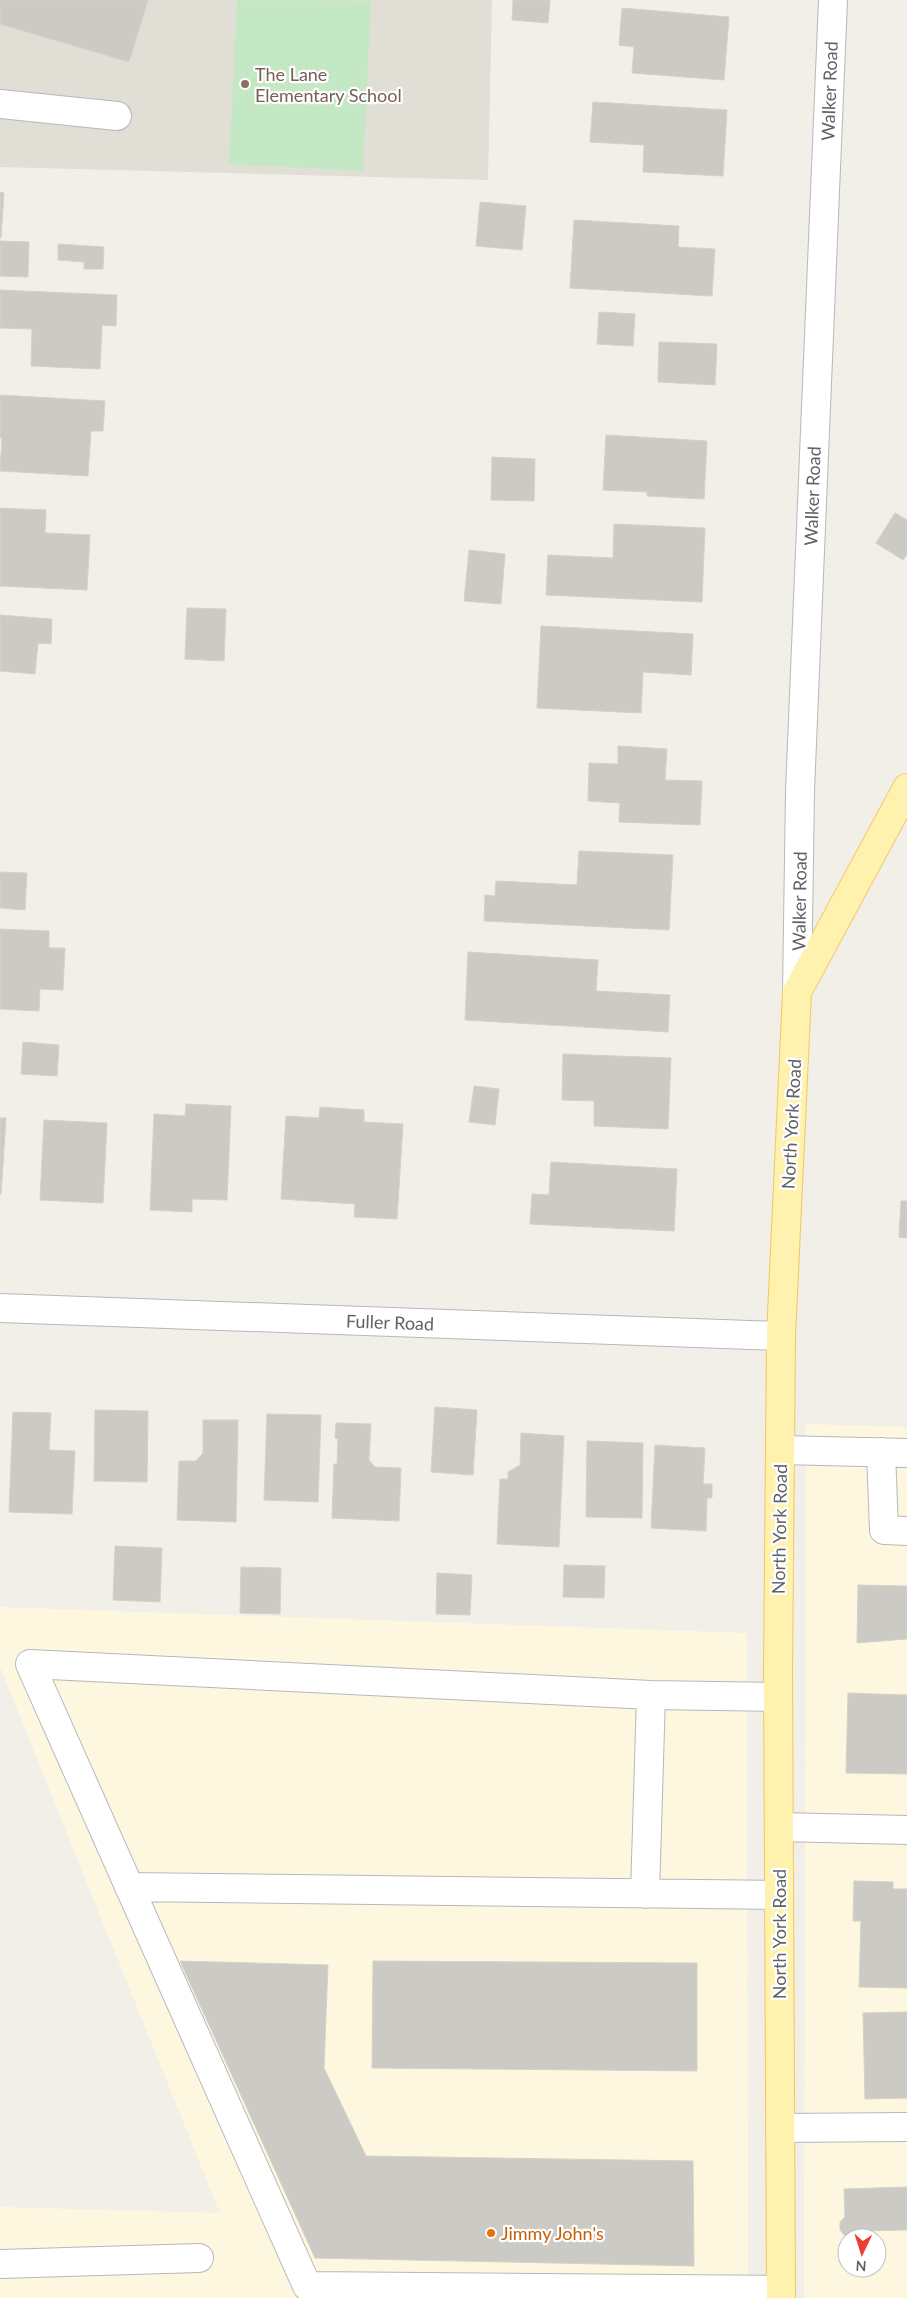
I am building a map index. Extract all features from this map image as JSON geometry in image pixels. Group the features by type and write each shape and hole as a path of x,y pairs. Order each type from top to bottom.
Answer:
{"main road":[{"name":"North York Road","path":"781,2294 778,1696 780,1336 798,992 907,788"}],"street":[{"name":"Walker Road","path":"798,992 800,791 833,0"},
{"path":"0,104 117,116"},
{"name":"Fuller Road","path":"0,1308 780,1336"},
{"path":"780,1450 894,1453 884,1530 907,1531"},
{"path":"778,1696 651,1695 30,1664 307,2286 781,2294"},
{"path":"645,1894 651,1695"},
{"path":"779,1827 907,1830"},
{"path":"129,1887 779,1896"},
{"path":"780,2128 907,2126"},
{"path":"0,2264 199,2258"}],"shaded area":[{"name":"The Lane Elementary School","path":"0,0 492,0 488,180 0,167"},
{"path":"806,1424 907,1427 907,2298 804,2298"},
{"path":"0,1607 747,1633 748,2298 0,2298 0,2207 220,2213 0,1667"}],"green space":[{"path":"237,0 371,1 363,171 229,164"}],"building":[{"path":"0,0 148,0 129,62 0,24"},
{"path":"513,0 550,0 548,23 512,20"},
{"path":"622,8 729,17 724,80 632,73 634,47 619,45"},
{"path":"593,102 727,110 723,176 643,172 644,145 590,142"},
{"path":"0,192 4,193 1,238 0,238"},
{"path":"480,202 526,206 522,250 476,246"},
{"path":"574,220 679,226 678,247 715,249 712,296 570,288"},
{"path":"0,241 29,242 28,277 0,276"},
{"path":"58,244 104,247 103,269 84,269 84,262 58,260"},
{"path":"0,290 117,295 116,326 102,325 100,369 31,366 32,329 0,328"},
{"path":"599,312 635,314 633,346 597,344"},
{"path":"659,342 717,344 715,385 658,382"},
{"path":"0,395 105,401 103,431 91,431 88,476 0,471 2,438 0,438"},
{"path":"606,435 707,441 704,499 647,496 647,492 603,490"},
{"path":"492,457 535,459 534,501 491,500"},
{"path":"0,508 46,510 45,533 90,535 87,590 0,586"},
{"path":"895,513 907,520 907,554 903,560 876,543"},
{"path":"614,524 705,528 702,602 546,595 548,555 613,558"},
{"path":"469,550 505,554 501,604 464,601"},
{"path":"187,608 226,609 224,661 185,659"},
{"path":"0,615 52,619 51,644 38,643 35,674 0,671"},
{"path":"541,626 693,634 691,675 643,672 641,713 537,708"},
{"path":"618,746 667,749 665,780 702,781 700,825 619,822 620,803 588,801 589,763 618,764"},
{"path":"579,851 673,855 669,930 484,921 485,895 495,896 496,881 577,885"},
{"path":"0,872 27,873 25,910 0,908"},
{"path":"0,929 49,931 49,948 65,948 63,990 40,989 39,1011 0,1009"},
{"path":"468,952 598,960 596,991 670,995 668,1032 465,1020"},
{"path":"23,1042 59,1045 57,1076 21,1074"},
{"path":"563,1054 671,1058 668,1129 594,1126 594,1101 562,1100"},
{"path":"474,1086 499,1089 495,1125 469,1122"},
{"path":"186,1104 231,1106 227,1200 192,1199 192,1212 150,1210 154,1114 185,1116"},
{"path":"320,1107 364,1110 364,1122 403,1124 397,1219 354,1217 355,1204 281,1199 286,1116 319,1118"},
{"path":"0,1118 6,1118 1,1194 0,1194"},
{"path":"44,1120 107,1123 103,1203 40,1200"},
{"path":"551,1162 677,1169 674,1231 530,1224 532,1194 549,1195"},
{"path":"901,1201 907,1201 907,1238 899,1237"},
{"path":"435,1407 477,1410 473,1475 431,1472"},
{"path":"95,1410 148,1411 147,1482 94,1481"},
{"path":"13,1412 51,1413 49,1450 75,1451 72,1514 9,1512"},
{"path":"267,1414 321,1415 318,1502 264,1500"},
{"path":"203,1420 238,1420 236,1522 177,1520 179,1461 196,1461 203,1453"},
{"path":"336,1423 371,1424 369,1460 375,1467 401,1468 399,1521 332,1518 334,1464 337,1464 338,1439 335,1438"},
{"path":"521,1433 564,1436 559,1547 497,1544 500,1479 508,1479 508,1472 520,1465"},
{"path":"587,1441 643,1443 642,1518 586,1517"},
{"path":"655,1445 705,1448 703,1484 712,1484 712,1498 707,1498 706,1531 651,1528"},
{"path":"115,1546 162,1548 160,1602 113,1600"},
{"path":"564,1565 605,1566 604,1598 563,1597"},
{"path":"241,1567 281,1568 280,1614 240,1613"},
{"path":"437,1573 472,1575 470,1615 436,1614"},
{"path":"858,1585 907,1586 907,1639 857,1643"},
{"path":"848,1693 907,1695 907,1774 846,1773"},
{"path":"854,1881 893,1882 893,1889 907,1889 907,1988 859,1987 861,1921 853,1921"},
{"path":"180,1961 328,1965 324,2068 366,2156 693,2161 694,2266 315,2258"},
{"path":"373,1961 697,1963 697,2071 372,2068"},
{"path":"907,2012 907,2098 865,2099 863,2013"},
{"path":"907,2187 907,2230 840,2228 840,2222 845,2217 844,2189"}],"place":[{"name":"The Lane Elementary School","path":"245,84"},
{"name":"Jimmy John's","path":"491,2233"}]}
